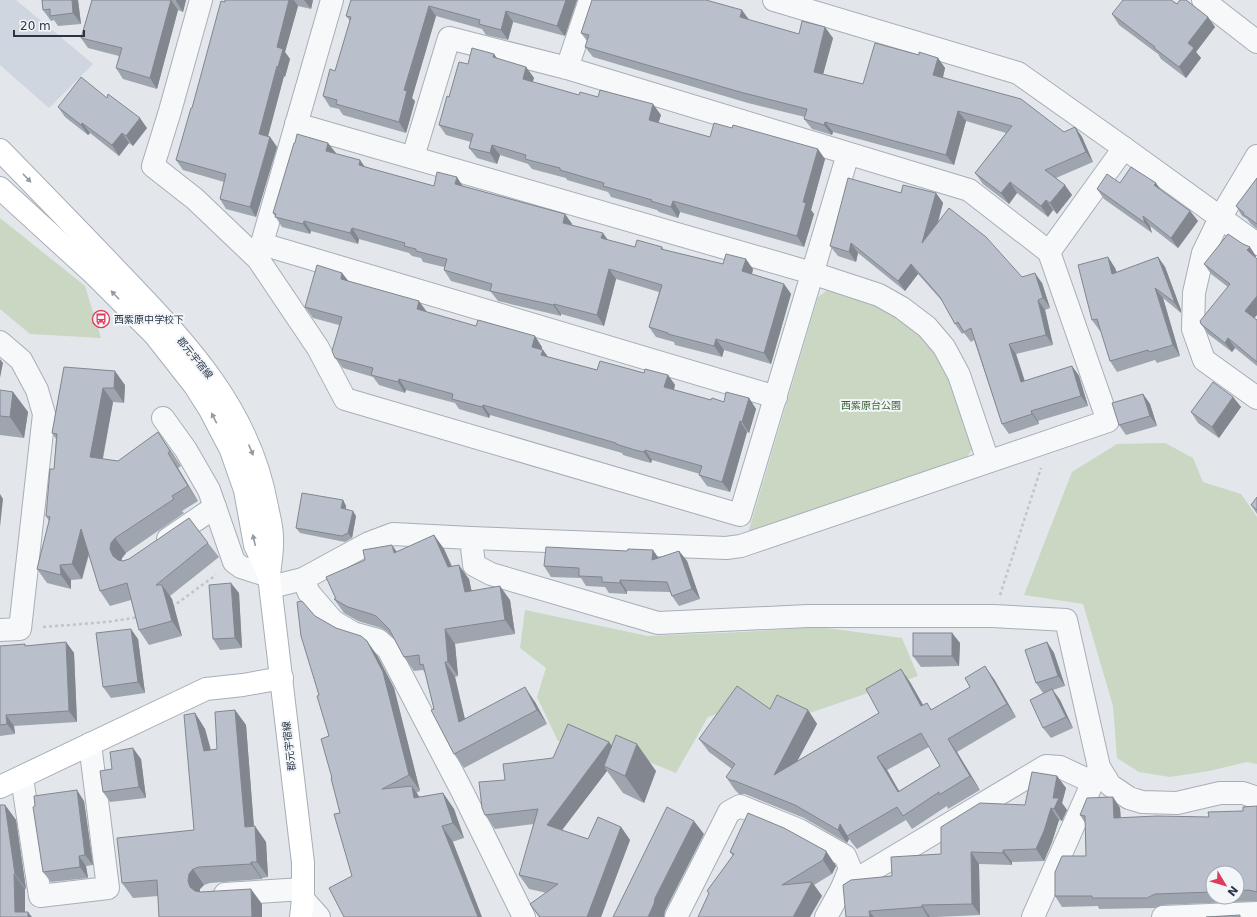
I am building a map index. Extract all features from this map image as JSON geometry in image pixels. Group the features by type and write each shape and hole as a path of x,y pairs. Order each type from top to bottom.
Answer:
{"street":[{"path":"201,0 153,166 260,251 318,348 345,399 740,515 848,154"},
{"path":"260,251 332,0"},
{"path":"568,68 590,0"},
{"path":"774,0 1018,73 1257,244"},
{"path":"1203,0 1257,42"},
{"path":"163,418 186,450 209,490 234,562 270,582 303,579 369,543 393,534 726,548 741,546 1108,421 1049,252 969,190 568,68 449,38 413,157"},
{"path":"296,124 812,273 879,295 902,308 927,327 944,347 959,375 988,461"},
{"path":"1049,252 1124,148"},
{"name":"郡元宇宿線","path":"0,150 151,306 190,350 220,390 239,422 254,455 264,487 272,537 270,582 303,863 302,902"},
{"path":"1257,156 1220,218 1203,253 1194,293 1193,329 1204,360 1257,398"},
{"name":"郡元宇宿線","path":"0,188 94,274 155,336 195,386 209,408 231,450 245,490 255,545 270,582"},
{"path":"260,251 776,397"},
{"path":"0,342 21,360 37,390 44,414 10,630"},
{"path":"152,550 215,507"},
{"path":"471,538 474,565 491,574 658,623 808,616 993,616 1066,620 1096,774 1033,917"},
{"path":"303,579 309,593 333,621 353,633 378,640 388,649 462,791 524,917"},
{"path":"0,787 22,778 90,744 206,690 282,678"},
{"path":"22,778 40,896 108,888 90,744"},
{"path":"842,888 1046,766 1060,767 1096,774 1128,798 1142,802 1177,803 1220,793 1243,793 1257,798"},
{"path":"676,917 729,812 740,806 799,830 845,856 850,868 842,888 826,917"},
{"path":"211,895 302,902 319,917"},
{"path":"1163,917 1257,913"}],"path":[{"path":"993,616 1041,469 1037,444"},
{"path":"171,608 234,562"},
{"path":"10,630 107,622 143,616"}],"shaded area":[{"path":"0,0 16,0 93,64 49,108 0,65"}],"green space":[{"path":"0,218 85,286 101,338 30,334 0,309"},
{"name":"西紫原台公園","path":"827,290 892,312 923,335 933,347 947,373 974,446 967,457 748,533 818,297"},
{"path":"1165,443 1193,458 1203,482 1241,494 1257,517 1257,764 1247,762 1209,771 1170,777 1139,772 1117,758 1113,706 1083,604 1024,595 1072,472 1117,444"},
{"path":"525,610 648,636 819,627 902,638 918,676 792,719 748,704 708,717 676,773 605,744 558,741 537,697 546,668 520,648"}],"building":[{"path":"42,0 72,0 73,13 50,16 50,9 43,10"},
{"path":"92,0 171,0 150,78 116,68 122,48 81,38"},
{"path":"225,0 289,0 277,47 283,49 259,134 270,137 250,207 220,199 226,174 176,160 192,108 221,1 225,2"},
{"path":"351,0 566,0 557,26 506,11 501,30 479,24 480,20 429,6 404,90 407,91 399,122 336,104 337,100 323,96 330,69 335,71 351,17 346,16"},
{"path":"592,0 706,0 742,10 740,17 799,34 802,21 825,27 814,72 863,84 875,43 919,55 919,52 938,58 933,75 1021,99 1064,132 1075,127 1086,152 1045,170 1065,185 1050,203 1046,200 1041,206 1010,182 1001,193 975,173 1012,126 958,111 946,155 825,122 824,125 804,119 807,109 740,92 585,47 589,35 581,33"},
{"path":"1123,0 1171,0 1177,4 1180,0 1186,0 1208,17 1188,43 1194,48 1179,67 1112,14"},
{"path":"472,48 494,54 493,57 526,67 523,79 579,95 580,92 598,97 600,90 653,104 649,120 710,137 714,123 732,128 733,125 818,149 803,202 806,203 797,236 673,201 671,207 603,186 604,183 560,170 560,168 525,159 526,155 492,145 490,153 469,148 473,134 439,125 459,62 468,64"},
{"path":"81,77 107,98 108,94 140,118 126,136 122,133 112,145 82,123 81,125 58,107"},
{"path":"297,134 328,143 326,151 360,160 359,165 434,186 437,172 457,177 455,184 565,214 563,223 603,233 601,238 635,247 637,240 662,247 661,249 723,264 726,254 746,259 742,271 784,284 764,353 716,339 714,346 668,334 649,327 662,285 609,269 597,315 554,304 490,291 492,284 444,270 447,259 416,251 416,249 404,246 405,243 352,228 350,233 304,221 303,224 275,217 276,214 273,213"},
{"path":"1131,167 1156,183 1154,185 1190,211 1171,238 1143,216 1145,223 1097,189 1107,174 1120,183"},
{"path":"848,178 901,193 903,185 936,193 922,243 949,208 986,237 1022,277 1035,273 1043,298 1038,300 1046,335 1009,344 1021,382 1072,366 1081,396 1031,411 1032,414 1002,424 971,328 964,332 958,322 955,324 940,297 911,264 898,281 851,243 849,252 830,246"},
{"path":"1257,178 1257,224 1243,214 1244,213 1236,206"},
{"path":"1228,234 1250,247 1247,250 1257,259 1257,296 1245,311 1257,320 1257,362 1228,338 1225,343 1201,324 1200,321 1230,284 1204,264"},
{"path":"1108,257 1112,274 1158,257 1174,300 1174,302 1155,288 1173,345 1149,352 1148,350 1110,361 1097,319 1092,320 1078,265"},
{"path":"317,265 342,273 341,279 419,301 417,309 476,326 478,320 535,336 532,347 543,350 541,355 597,370 600,361 644,373 645,369 668,375 664,387 711,400 712,398 724,402 726,392 749,398 742,422 740,421 722,482 699,475 702,466 645,450 644,452 635,450 616,443 483,405 482,407 452,399 453,394 399,379 398,382 371,375 373,368 335,358 332,351 342,317 305,307"},
{"path":"64,367 115,371 114,388 103,388 90,457 118,461 158,432 170,451 168,453 188,486 172,496 174,499 115,538 111,543 110,549 113,556 118,560 123,561 129,559 189,518 208,543 156,585 162,585 172,621 139,630 127,583 100,591 81,529 72,564 60,565 61,575 37,569 50,517 46,516 50,469 54,469 57,434 52,433"},
{"path":"1213,382 1233,397 1212,427 1191,412"},
{"path":"0,390 13,392 10,417 0,416"},
{"path":"1143,394 1150,416 1119,425 1112,403"},
{"path":"302,493 343,500 341,508 353,511 348,533 342,536 296,528"},
{"path":"1257,497 1257,510 1251,505"},
{"path":"434,535 448,567 459,565 465,592 500,586 505,620 445,629 448,662 445,662 459,722 525,687 537,710 454,754 431,710 434,709 423,664 420,665 419,655 404,657 389,629 376,616 348,607 334,599 336,599 326,577 365,560 363,550 392,545 394,553"},
{"path":"546,547 627,551 628,549 653,550 652,560 679,551 692,589 672,596 667,582 620,580 620,583 602,582 602,577 579,576 579,568 544,566"},
{"path":"231,583 235,638 213,639 209,585"},
{"path":"302,601 315,616 336,628 361,636 367,641 383,672 409,775 382,789 412,786 414,798 443,793 453,823 442,826 478,917 344,917 329,888 352,876 334,814 340,813 321,739 329,736 317,696 319,695 301,636 297,602"},
{"path":"131,629 138,682 103,687 96,633"},
{"path":"913,633 952,633 952,656 913,656"},
{"path":"66,642 69,711 6,715 7,724 0,725 0,646 25,644 25,646"},
{"path":"1047,642 1058,676 1036,683 1025,650"},
{"path":"985,666 1007,704 948,739 970,776 939,795 939,792 903,816 897,807 847,836 840,824 838,830 795,805 730,780 726,777 735,764 699,739 737,686 770,709 777,695 808,710 774,775 879,713 866,689 901,669 921,706 927,703 931,710 970,687 965,678","holes":["921,733 940,766 898,792 877,757"]},
{"path":"1052,689 1066,717 1043,728 1030,700"},
{"path":"235,710 245,827 255,826 257,862 251,862 251,864 199,867 193,869 189,874 188,881 190,887 195,891 201,892 251,889 252,917 159,917 157,880 122,883 117,838 194,830 184,715 195,713 204,751 217,749 215,712"},
{"path":"568,724 609,742 547,825 588,839 598,817 621,827 587,917 540,917 530,904 558,884 519,875 538,809 485,815 482,808 479,782 505,780 503,764 553,758"},
{"path":"616,735 637,744 625,776 604,766"},
{"path":"133,748 139,787 103,792 100,771 112,769 110,752"},
{"path":"1032,772 1057,776 1053,798 1059,798 1054,809 1051,808 1044,831 1036,849 1003,850 1003,853 971,852 972,904 922,905 922,907 869,911 870,917 846,917 843,885 851,880 892,876 891,857 941,854 941,827 980,803 1025,805"},
{"path":"77,790 85,855 79,856 80,867 43,872 33,807 35,806 34,796"},
{"path":"1113,797 1114,818 1157,816 1209,817 1208,812 1243,811 1243,807 1257,806 1257,892 1245,890 1245,865 1205,865 1205,892 1155,894 1147,898 1055,896 1055,872 1062,856 1086,856 1085,816 1080,815 1087,798"},
{"path":"0,805 5,805 15,874 15,912 28,912 28,917 0,917"},
{"path":"667,807 694,821 655,898 648,917 613,917"},
{"path":"748,813 784,828 826,851 823,860 782,885 812,882 793,917 698,917 709,893 707,891 734,854 730,852"},
{"path":"1240,915 1240,917 1206,917"}],"place":[{"name":"西紫原中学校下","path":"101,319"}]}
